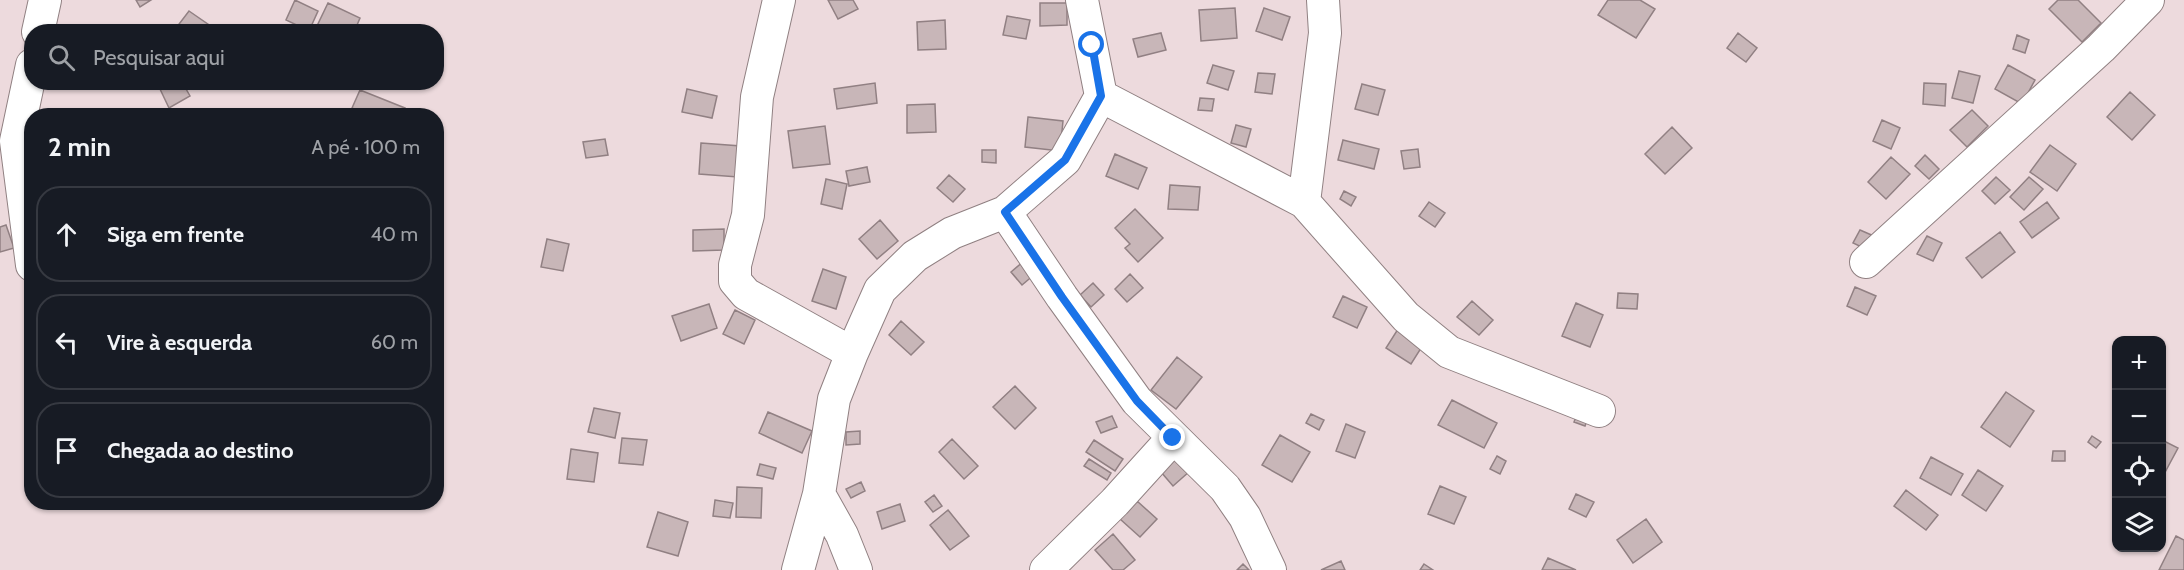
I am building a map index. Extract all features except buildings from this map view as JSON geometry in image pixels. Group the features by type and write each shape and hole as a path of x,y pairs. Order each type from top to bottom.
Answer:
{"street":[{"path":"40,24 45,0"},
{"path":"779,0 758,97 748,215 735,265 735,281 746,294 852,354"},
{"path":"798,570 819,494 834,399 880,290 915,256 952,233 1005,212 1065,160 1101,96 1082,0"},
{"path":"1304,201 1324,33 1323,0"},
{"path":"1866,262 2101,48 2148,0"},
{"path":"24,203 16,141 27,90"},
{"path":"1101,96 1304,201 1406,317 1449,352 1599,411"},
{"path":"1005,212 1062,297 1137,401 1225,488 1245,518 1270,570"},
{"path":"1046,570 1115,502 1173,438"},
{"path":"819,494 842,535 856,570"}],"route":[{"path":"1092,45 1101,96 1065,160 1005,212 1062,297 1137,401 1173,438"}]}
